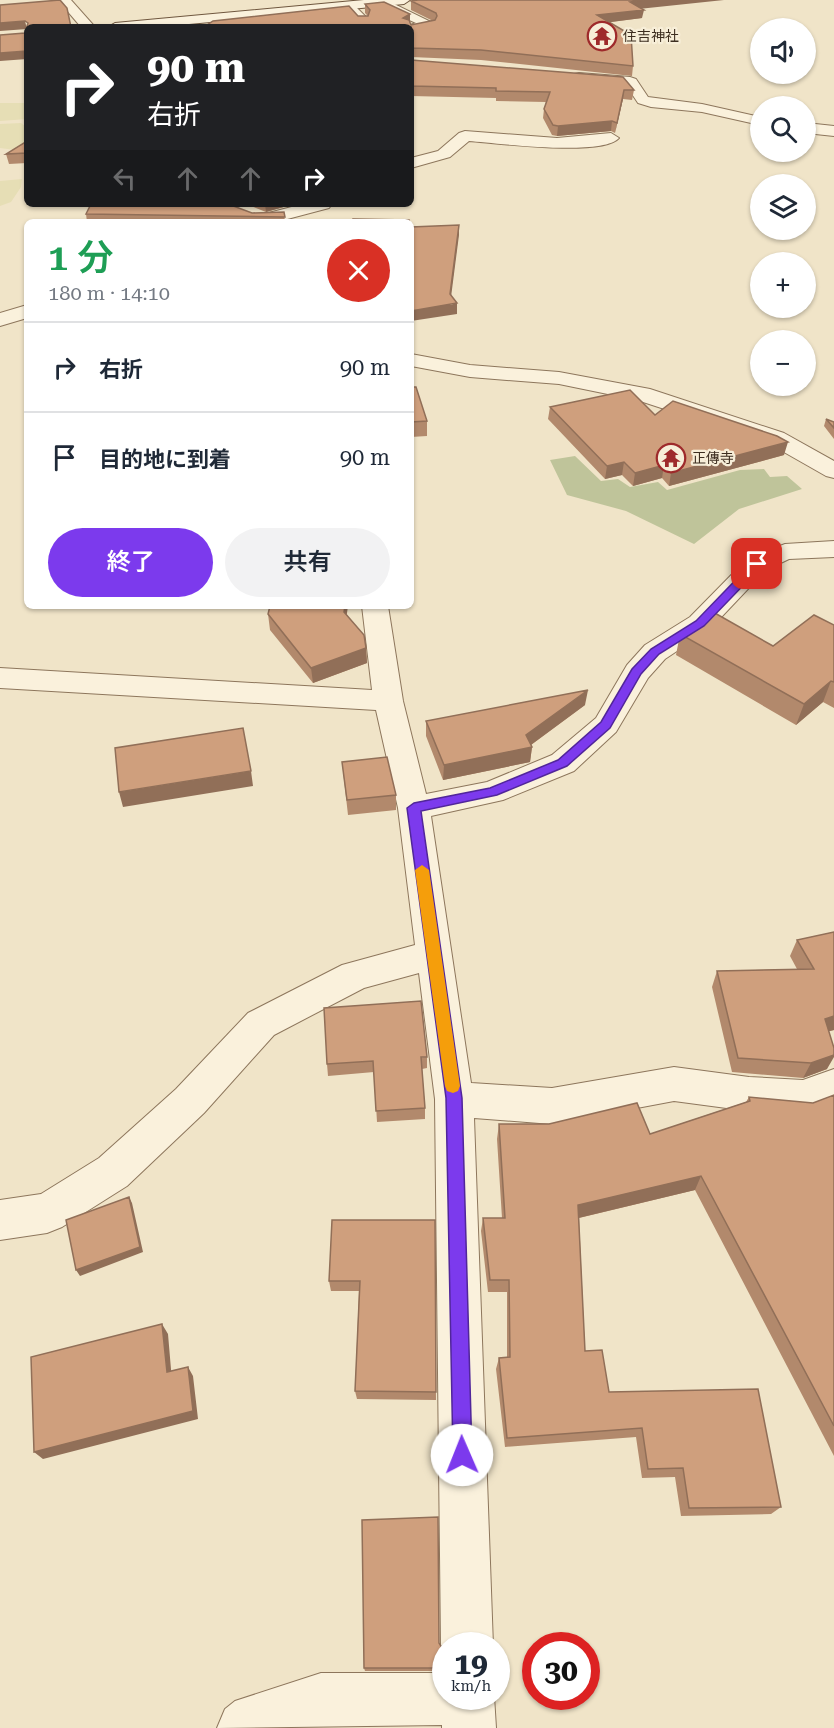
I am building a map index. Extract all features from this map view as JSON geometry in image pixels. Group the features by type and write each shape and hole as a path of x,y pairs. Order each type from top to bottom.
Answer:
{"street":[{"path":"64,0 85,24"},
{"path":"148,24 404,0"},
{"path":"381,2 429,24 414,27"},
{"path":"559,76 625,80 631,82 643,100 656,104 702,108 750,119"},
{"path":"816,129 834,131"},
{"path":"414,162 444,154 465,136 546,142 597,141 611,138"},
{"path":"275,219 313,207"},
{"path":"246,212 264,219"},
{"path":"0,320 24,312"},
{"path":"414,361 470,370 559,378 642,394 776,438 834,471"},
{"path":"808,456 834,443"},
{"path":"414,808 492,792 563,763 606,725 637,672 655,652 700,623 757,564 784,552 834,549"},
{"path":"375,609 388,701 414,808 454,1098 467,1632"},
{"path":"0,678 388,701"},
{"path":"0,1220 47,1213 113,1172 190,1101 261,1024 355,976 434,954"},
{"path":"454,1098 552,1106 674,1084 749,1094 803,1098 834,1086"},
{"path":"244,1728 254,1720 321,1699 432,1706"}],"lane":[{"path":"349,5 364,21"}],"shaded area":[{"path":"0,103 24,103 24,119 0,121"},
{"path":"21,123 24,126 23,151 0,148 0,124"},
{"path":"22,179 21,187 11,202 0,206 0,181"}],"green space":[{"path":"575,456 601,481 618,479 630,487 658,482 667,490 740,470 764,469 770,477 787,476 802,489 739,509 694,544 626,511 567,495 550,460"}],"building":[{"path":"60,0 67,8 70,24 28,24 25,21 0,23 0,5"},
{"path":"644,0 630,2 644,10 597,15 631,35 633,66 481,50 414,48 414,24 435,20 437,16 436,13 411,1"},
{"path":"384,2 410,14 403,18 409,20 411,24 208,24 213,21 349,6 358,16 368,16 370,10 365,4"},
{"path":"24,33 24,51 0,53 0,35"},
{"path":"414,60 623,77 634,90 624,90 617,123 612,121 558,126 553,125 544,109 550,92 496,91 496,88 414,86"},
{"path":"24,143 24,153 6,154"},
{"path":"90,207 236,207 252,213 284,212 285,217 86,214"},
{"path":"459,225 450,294 457,303 414,310 414,227"},
{"path":"414,387 416,387 427,421 414,422"},
{"path":"630,390 655,415 673,401 777,436 788,442 671,473 664,465 635,473 624,462 607,466 550,407"},
{"path":"826,419 834,422 834,428"},
{"path":"269,609 344,609 344,612 364,635 366,648 311,668 268,614"},
{"path":"713,612 773,646 814,615 834,625 834,682 831,681 804,704 680,634"},
{"path":"588,690 526,735 532,747 444,765 426,721"},
{"path":"243,728 251,771 119,792 115,748"},
{"path":"387,757 396,795 347,800 342,762"},
{"path":"834,932 834,1016 825,1019 834,1055 811,1063 738,1058 717,971 814,969 797,940"},
{"path":"421,1001 427,1057 421,1057 425,1108 376,1111 373,1061 327,1064 324,1008"},
{"path":"834,1095 834,1426 701,1176 578,1205 585,1351 602,1350 609,1392 758,1389 781,1507 689,1508 683,1468 648,1469 642,1428 507,1438 499,1358 510,1357 509,1280 490,1280 483,1218 505,1218 499,1124 549,1124 637,1103 650,1134 750,1101 749,1097 813,1103"},
{"path":"129,1197 140,1247 76,1270 66,1220"},
{"path":"332,1220 435,1220 436,1392 355,1391 360,1281 329,1281"},
{"path":"162,1324 167,1372 188,1367 193,1411 34,1452 31,1357"},
{"path":"438,1517 439,1632 432,1632 432,1668 364,1668 362,1520"}],"slow traffic":[{"path":"422,870 453,1086"}],"place":[{"name":"住吉神社","path":"602,36"},
{"name":"正傳寺","path":"671,458"}],"route":[{"path":"462,1455 454,1098 414,808 492,792 563,763 606,725 637,672 655,652 700,623 757,564"}]}
